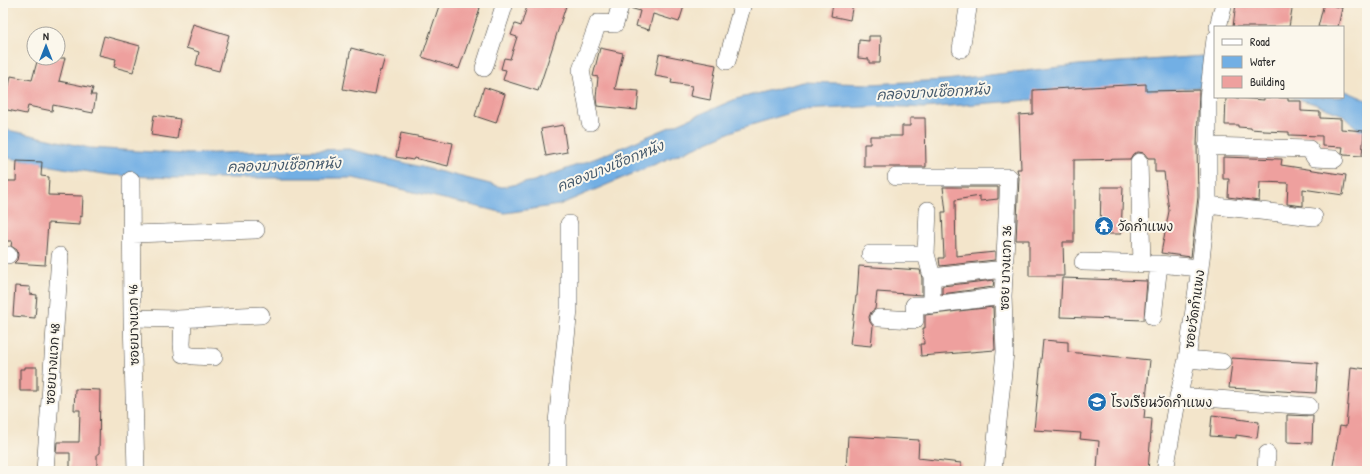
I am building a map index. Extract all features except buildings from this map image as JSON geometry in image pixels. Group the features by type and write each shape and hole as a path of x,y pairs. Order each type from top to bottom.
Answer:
{"street":[{"path":"484,68 505,3"},
{"path":"590,122 581,70 598,23 615,24 621,3"},
{"path":"727,61 743,3"},
{"path":"961,49 969,3"},
{"path":"1218,26 1223,4"},
{"name":"ซอยวัดกำแพง","path":"1165,471 1178,396 1187,359 1200,268 1208,198 1208,98 1214,47"},
{"path":"1207,146 1309,149 1315,158 1335,159"},
{"path":"1139,162 1142,263"},
{"name":"ซอย บางแวก 36","path":"896,177 1009,177 1003,296 1005,352 993,471"},
{"name":"ซอยบางแวก 46","path":"131,180 132,318 136,471"},
{"path":"1207,206 1314,217"},
{"path":"928,210 926,254 932,277 932,305"},
{"path":"557,471 557,422 569,310 569,224"},
{"path":"132,234 256,230"},
{"path":"870,254 926,254"},
{"name":"ซอยบางแวก 48","path":"45,471 60,256"},
{"path":"1083,262 1142,263 1200,268"},
{"path":"1153,317 1159,264"},
{"path":"932,277 1005,269"},
{"path":"879,318 915,320 914,305 932,305 1003,296"},
{"path":"132,318 183,319 261,315"},
{"path":"183,319 182,344 184,354 214,357"},
{"path":"1187,359 1222,362"},
{"path":"1178,396 1309,406"},
{"path":"1266,471 1267,454"}],"water":[{"name":"คลองบางเชือกหนัง","path":"1204,56 1214,57 1214,86 923,108 886,106 800,110 738,129 559,205 505,213 353,178 172,178 110,175 3,157 3,129 90,148 184,154 349,149 502,187 534,181 599,157 736,99 803,82 870,84 945,80 1078,65"},
{"path":"1344,90 1367,100 1367,138 1343,115 1312,103 1294,98 1344,98"}],"place":[{"name":"วัดกำแพง","path":"1104,226"},
{"name":"โรงเรียนวัดกำแพง","path":"1097,402"}]}
